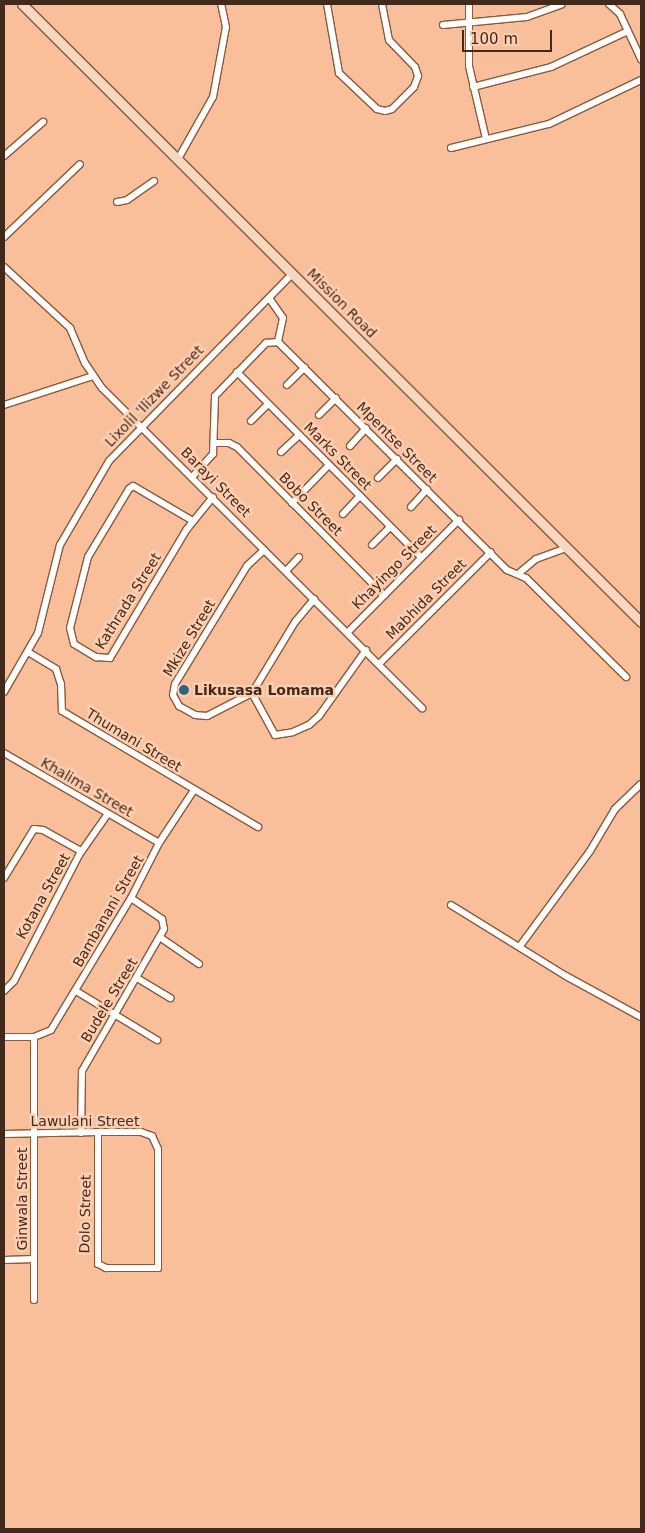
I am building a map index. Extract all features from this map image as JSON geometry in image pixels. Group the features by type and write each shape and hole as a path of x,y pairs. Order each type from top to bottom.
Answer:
{"street":[{"name":"Mission Road","path":"22,4 641,622"},
{"path":"178,159 213,97 226,27 221,4"},
{"path":"327,4 339,73 377,109 385,111 392,109 414,87 418,76 415,67 389,40 382,4"},
{"path":"469,4 469,66 486,139"},
{"path":"542,4 546,11"},
{"path":"443,25 528,17 562,4"},
{"path":"609,4 620,14 641,59"},
{"path":"473,87 551,67 628,31"},
{"path":"451,148 556,121 641,80"},
{"path":"4,156 43,122"},
{"path":"4,238 80,164"},
{"path":"117,202 127,200 154,181"},
{"name":"Barayi Street","path":"4,267 70,328 93,376 422,708"},
{"name":"Lixolil 'Ilizwe Street","path":"4,692 28,652 40,626 60,545 109,461 141,426 293,273"},
{"path":"193,476 210,461 215,443 215,396 266,342 278,342 284,318 269,298"},
{"name":"Mpentse Street","path":"278,342 459,520 507,570 527,580 626,677"},
{"path":"287,385 305,367"},
{"name":"Marks Street","path":"237,372 421,558"},
{"path":"4,405 93,376"},
{"path":"319,415 336,398"},
{"path":"251,421 268,404"},
{"path":"350,446 366,428"},
{"path":"281,452 299,435"},
{"name":"Bobo Street","path":"215,443 229,443 237,447 384,595"},
{"path":"378,478 397,459"},
{"path":"292,503 329,465"},
{"name":"Kathrada Street","path":"193,520 133,486 129,489 88,557 70,628 74,644 96,657 110,658 193,520 213,497"},
{"path":"411,506 427,489"},
{"path":"343,514 360,496"},
{"name":"Khayingo Street","path":"348,632 459,520"},
{"path":"372,545 390,527"},
{"path":"518,574 536,559 567,548"},
{"name":"Mkize Street","path":"252,693 202,716 179,706 173,695 175,684 233,587 250,562 264,550"},
{"name":"Mabhida Street","path":"379,664 491,552"},
{"path":"286,571 299,558"},
{"path":"314,599 295,622 252,693 275,735 293,732 309,725 319,716 366,650"},
{"name":"Thumani Street","path":"28,652 56,669 61,684 62,711 258,827"},
{"name":"Khalima Street","path":"4,753 107,815 159,842"},
{"path":"520,946 590,851 616,810 641,784"},
{"name":"Bambanani Street","path":"34,1037 51,1030 131,898 159,842 194,790"},
{"name":"Kotana Street","path":"4,991 14,981 81,852 107,815"},
{"path":"4,878 34,829 43,830 81,852"},
{"path":"131,898 162,919 161,938 200,964"},
{"path":"451,905 640,1016"},
{"name":"Budele Street","path":"81,1133 81,1075 161,938"},
{"path":"137,978 170,998"},
{"path":"76,991 157,1040"},
{"path":"4,1037 34,1037"},
{"name":"Ginwala Street","path":"34,1037 34,1300"},
{"name":"Dolo Street","path":"98,1132 98,1264 106,1268 158,1268"},
{"name":"Lawulani Street","path":"4,1134 146,1133 157,1144 158,1268"},
{"path":"4,1260 34,1259"}],"place":[{"name":"Likusasa Lomama","path":"184,690"}]}
